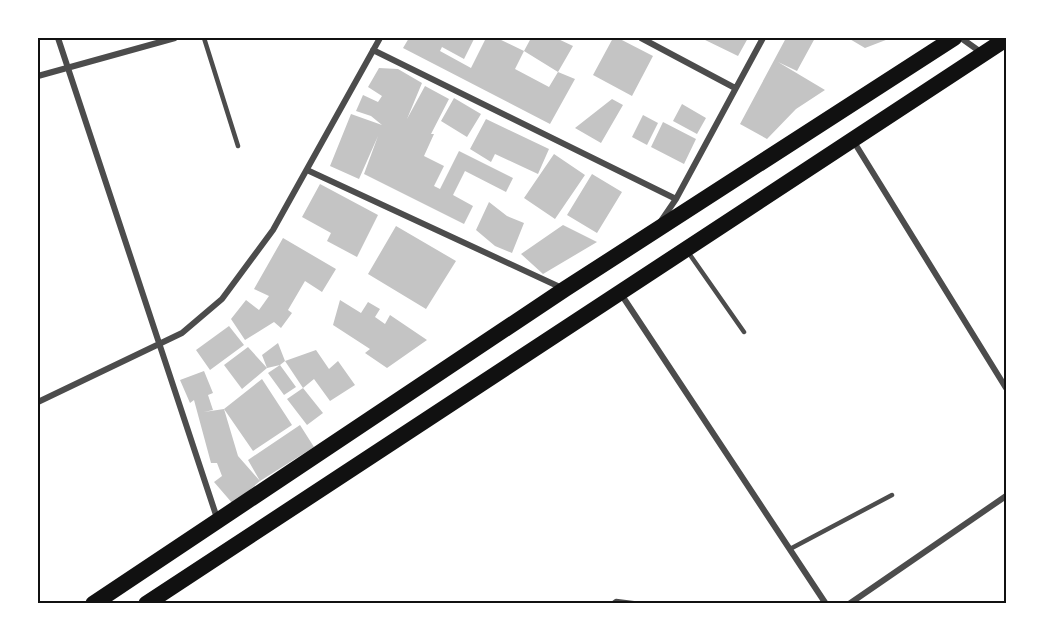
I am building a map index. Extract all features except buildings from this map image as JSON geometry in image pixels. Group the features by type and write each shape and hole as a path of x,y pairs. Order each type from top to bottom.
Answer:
{"highway":[{"path":"93,603 565,289 954,38"},
{"path":"157,601 686,250 984,54 1005,43"}],"street":[{"path":"58,38 218,522"},
{"path":"38,76 175,38"},
{"path":"38,402 158,342 182,333 222,299 273,230 380,38"},
{"path":"641,38 735,88"},
{"path":"653,232 676,199 763,38"},
{"path":"961,38 984,54"},
{"path":"374,50 676,199"},
{"path":"854,141 1006,388"},
{"path":"307,170 565,289"},
{"path":"621,293 826,603"},
{"path":"849,603 1006,496"}],"lane":[{"path":"204,38 238,146"},
{"path":"686,250 744,332"},
{"path":"790,549 892,495"},
{"path":"612,603 616,601 640,603"}]}
